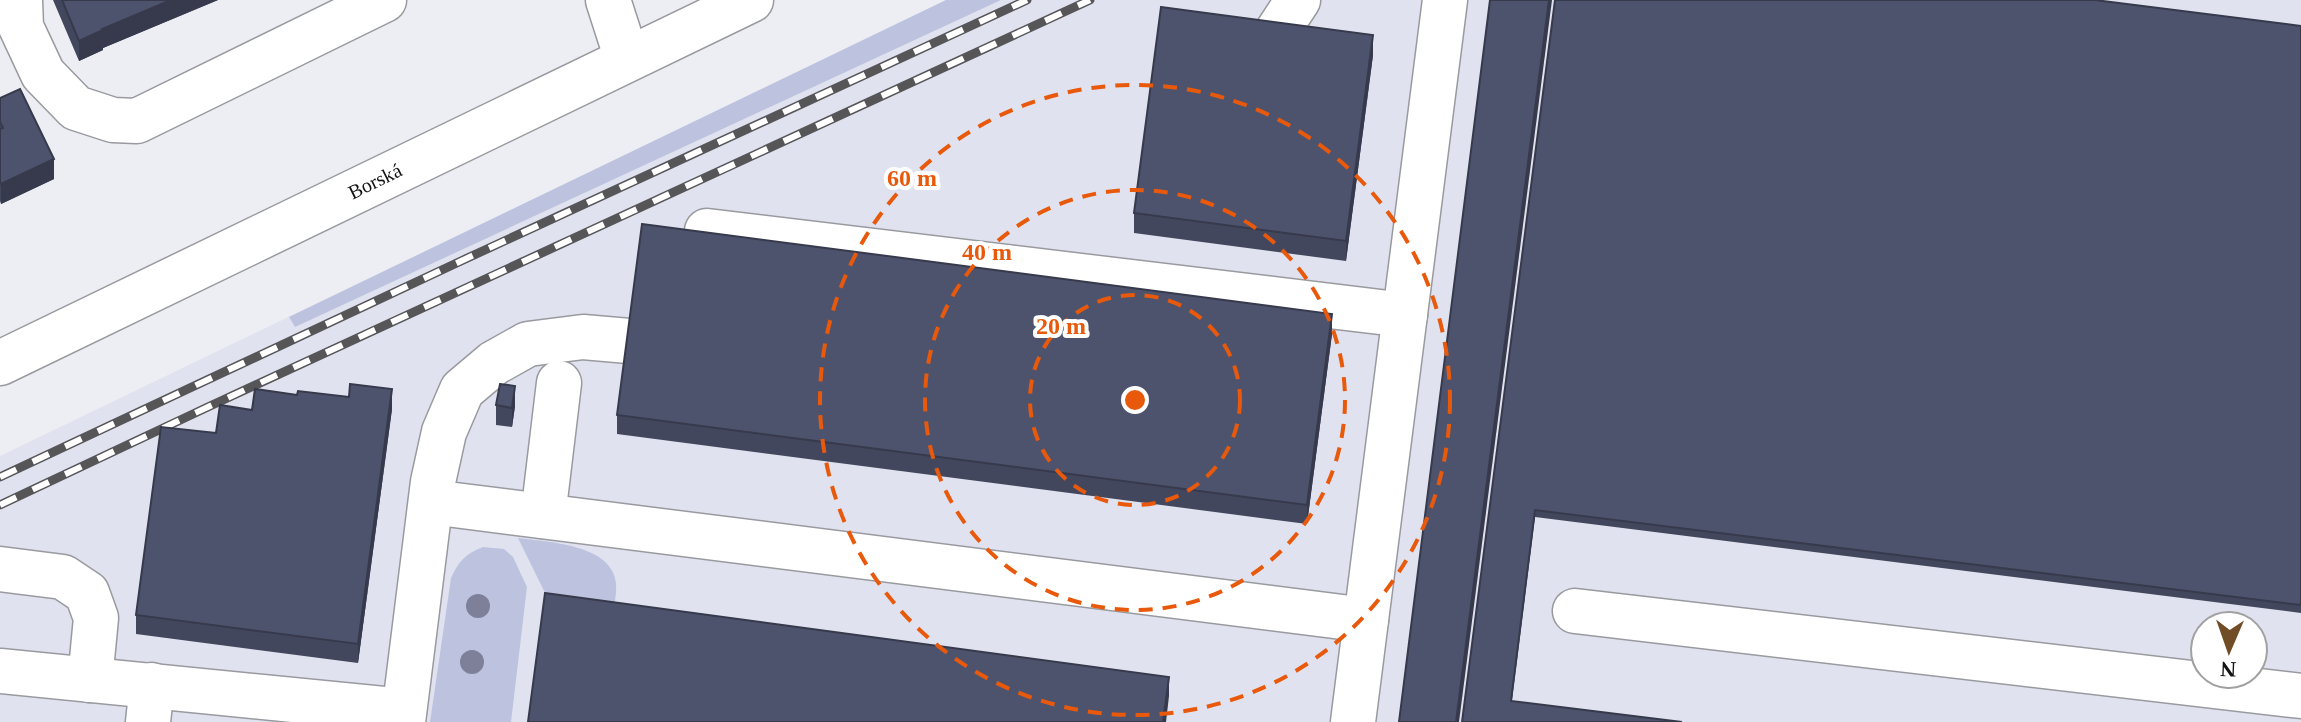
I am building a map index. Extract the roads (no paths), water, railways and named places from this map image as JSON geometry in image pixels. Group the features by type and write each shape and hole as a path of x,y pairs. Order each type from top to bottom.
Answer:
{"street":[{"path":"20,0 21,27 43,74 76,108 113,120 137,121 384,0"},
{"path":"608,0 627,59"},
{"name":"Borská","path":"0,363 751,0"},
{"path":"1271,41 1298,0"},
{"path":"1353,722 1445,1"},
{"path":"707,231 1405,315"},
{"path":"2,683 90,680 150,703 403,716 432,492 444,432 462,390 494,363 528,344 583,337 629,341"},
{"path":"543,516 559,383"},
{"path":"432,492 543,516 1366,620"},
{"path":"0,569 63,577 87,593 96,618 90,680"},
{"path":"1575,611 2301,696"}],"railway":[{"path":"0,477 1027,0"},
{"path":"0,505 1090,0"}]}
